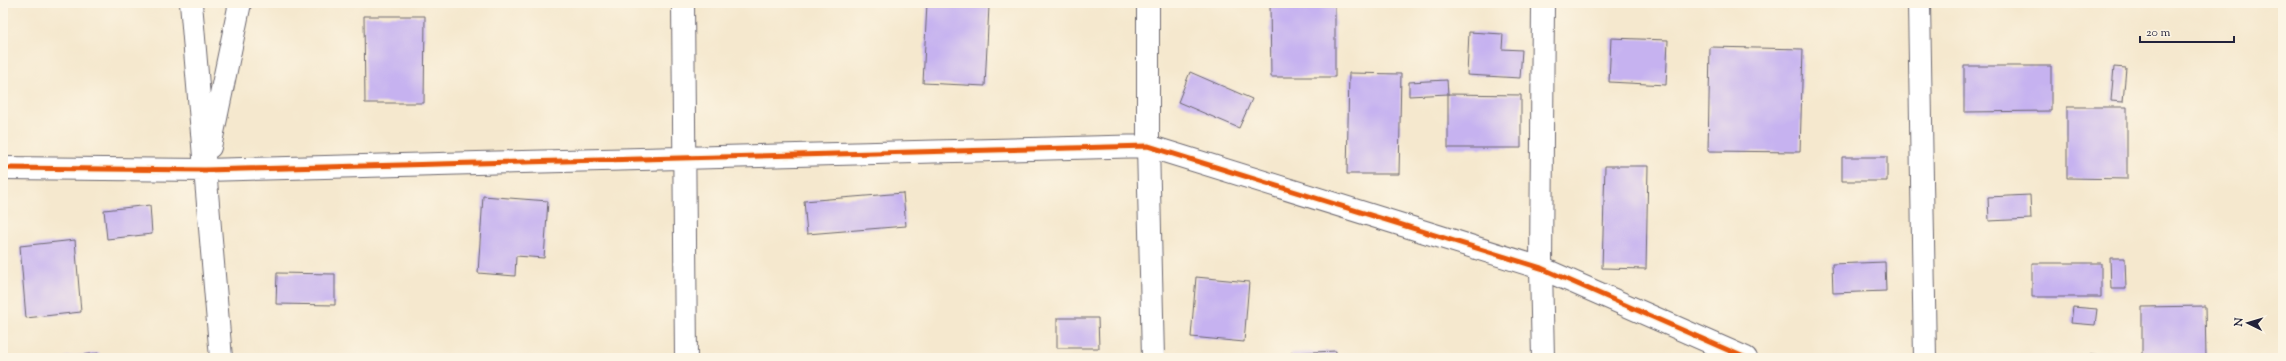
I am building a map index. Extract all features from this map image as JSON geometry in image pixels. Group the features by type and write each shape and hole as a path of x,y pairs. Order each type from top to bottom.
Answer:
{"street":[{"path":"191,3 221,358"},
{"path":"205,170 240,3"},
{"path":"683,3 683,158 686,358"},
{"path":"1148,3 1148,146 1153,358"},
{"path":"1543,3 1541,268 1543,358"},
{"path":"1919,3 1925,358"},
{"path":"3,168 205,170 1148,146 1541,268 1746,358"}],"building":[{"path":"927,3 989,6 985,86 923,83"},
{"path":"1270,3 1335,3 1335,77 1271,77"},
{"path":"364,16 425,16 424,103 365,103"},
{"path":"1469,32 1503,34 1502,49 1522,50 1520,78 1467,75"},
{"path":"1611,38 1668,40 1666,85 1609,82"},
{"path":"1710,47 1803,49 1800,152 1708,151"},
{"path":"1964,66 2051,66 2051,111 1964,112"},
{"path":"2114,67 2126,68 2123,102 2111,101"},
{"path":"1190,72 1252,99 1239,128 1178,102"},
{"path":"1349,73 1401,74 1399,174 1347,174"},
{"path":"1447,80 1448,94 1409,96 1409,82"},
{"path":"1448,94 1521,95 1521,148 1448,148"},
{"path":"2067,107 2127,107 2127,179 2067,178"},
{"path":"1842,157 1887,157 1887,181 1842,181"},
{"path":"1605,166 1648,166 1646,269 1602,268"},
{"path":"903,193 906,226 807,234 804,201"},
{"path":"2030,195 2031,219 1989,221 1988,197"},
{"path":"483,196 548,201 544,258 516,256 515,276 478,273"},
{"path":"150,205 152,234 107,239 104,210"},
{"path":"75,240 81,312 26,318 20,246"},
{"path":"2110,258 2125,258 2126,289 2111,289"},
{"path":"1885,262 1886,291 1833,293 1832,264"},
{"path":"2032,263 2101,263 2101,297 2032,297"},
{"path":"277,273 335,274 335,305 276,304"},
{"path":"1196,277 1249,282 1244,342 1191,337"},
{"path":"2205,306 2206,358 2142,358 2142,307"},
{"path":"2073,307 2097,309 2095,325 2071,323"},
{"path":"1057,318 1098,318 1099,348 1057,348"},
{"path":"1336,351 1336,358 1292,358 1291,353"},
{"path":"99,353 100,358 65,358 65,357"},
{"path":"2090,355 2118,357 2118,358 2090,358"}],"cycle path":[{"path":"3,168 205,170 1148,146 1541,268 1746,358"}]}
